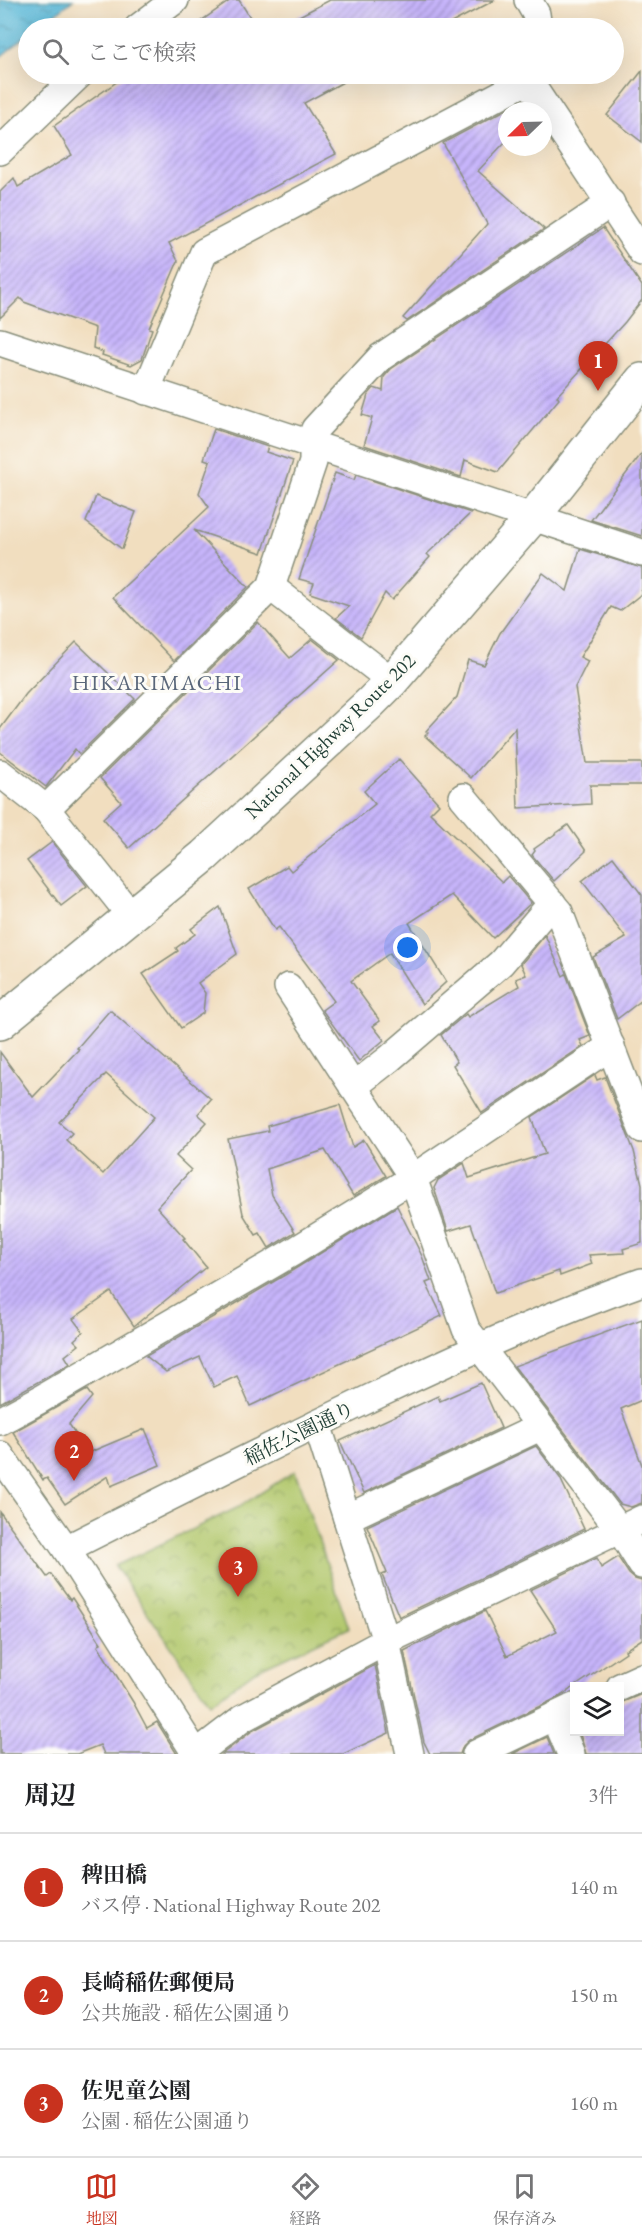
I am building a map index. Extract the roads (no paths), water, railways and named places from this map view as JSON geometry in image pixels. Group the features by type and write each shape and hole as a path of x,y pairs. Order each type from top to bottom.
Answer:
{"highway":[{"name":"National Highway Route 202","path":"0,1023 204,856 392,681 533,517 642,380"}],"street":[{"path":"151,18 174,0"},
{"path":"528,0 537,18"},
{"path":"0,151 70,84"},
{"path":"146,391 204,252 517,84"},
{"path":"534,84 642,252"},
{"path":"46,809 271,587 314,462 313,434 315,429 381,357 611,203"},
{"path":"0,342 642,554"},
{"path":"271,587 392,681"},
{"path":"0,773 46,809 132,917"},
{"path":"463,797 559,912 642,1129"},
{"path":"353,1087 501,963 552,903"},
{"path":"288,987 413,1178 466,1329 540,1427 631,1524 642,1565"},
{"path":"0,1421 293,1252 413,1178 611,1046"},
{"name":"稲佐公園通り","path":"66,1548 478,1347 600,1296 642,1282"},
{"path":"317,1424 386,1641 410,1754"},
{"path":"347,1518 540,1427"},
{"path":"0,1455 66,1548 196,1754 243,1718 386,1641 631,1524"},
{"path":"624,1685 642,1677"},
{"path":"476,1754 565,1711 571,1754"}],"water":[{"path":"0,0 73,0 50,18 18,18 18,43 0,57"}],"place":[{"name":"稗田橋","path":"598,391"},
{"name":"長崎稲佐郵便局","path":"74,1481"},
{"name":"佐児童公園","path":"238,1597"}],"district":[{"name":"HIKARIMACHI","path":"157,682"}]}
